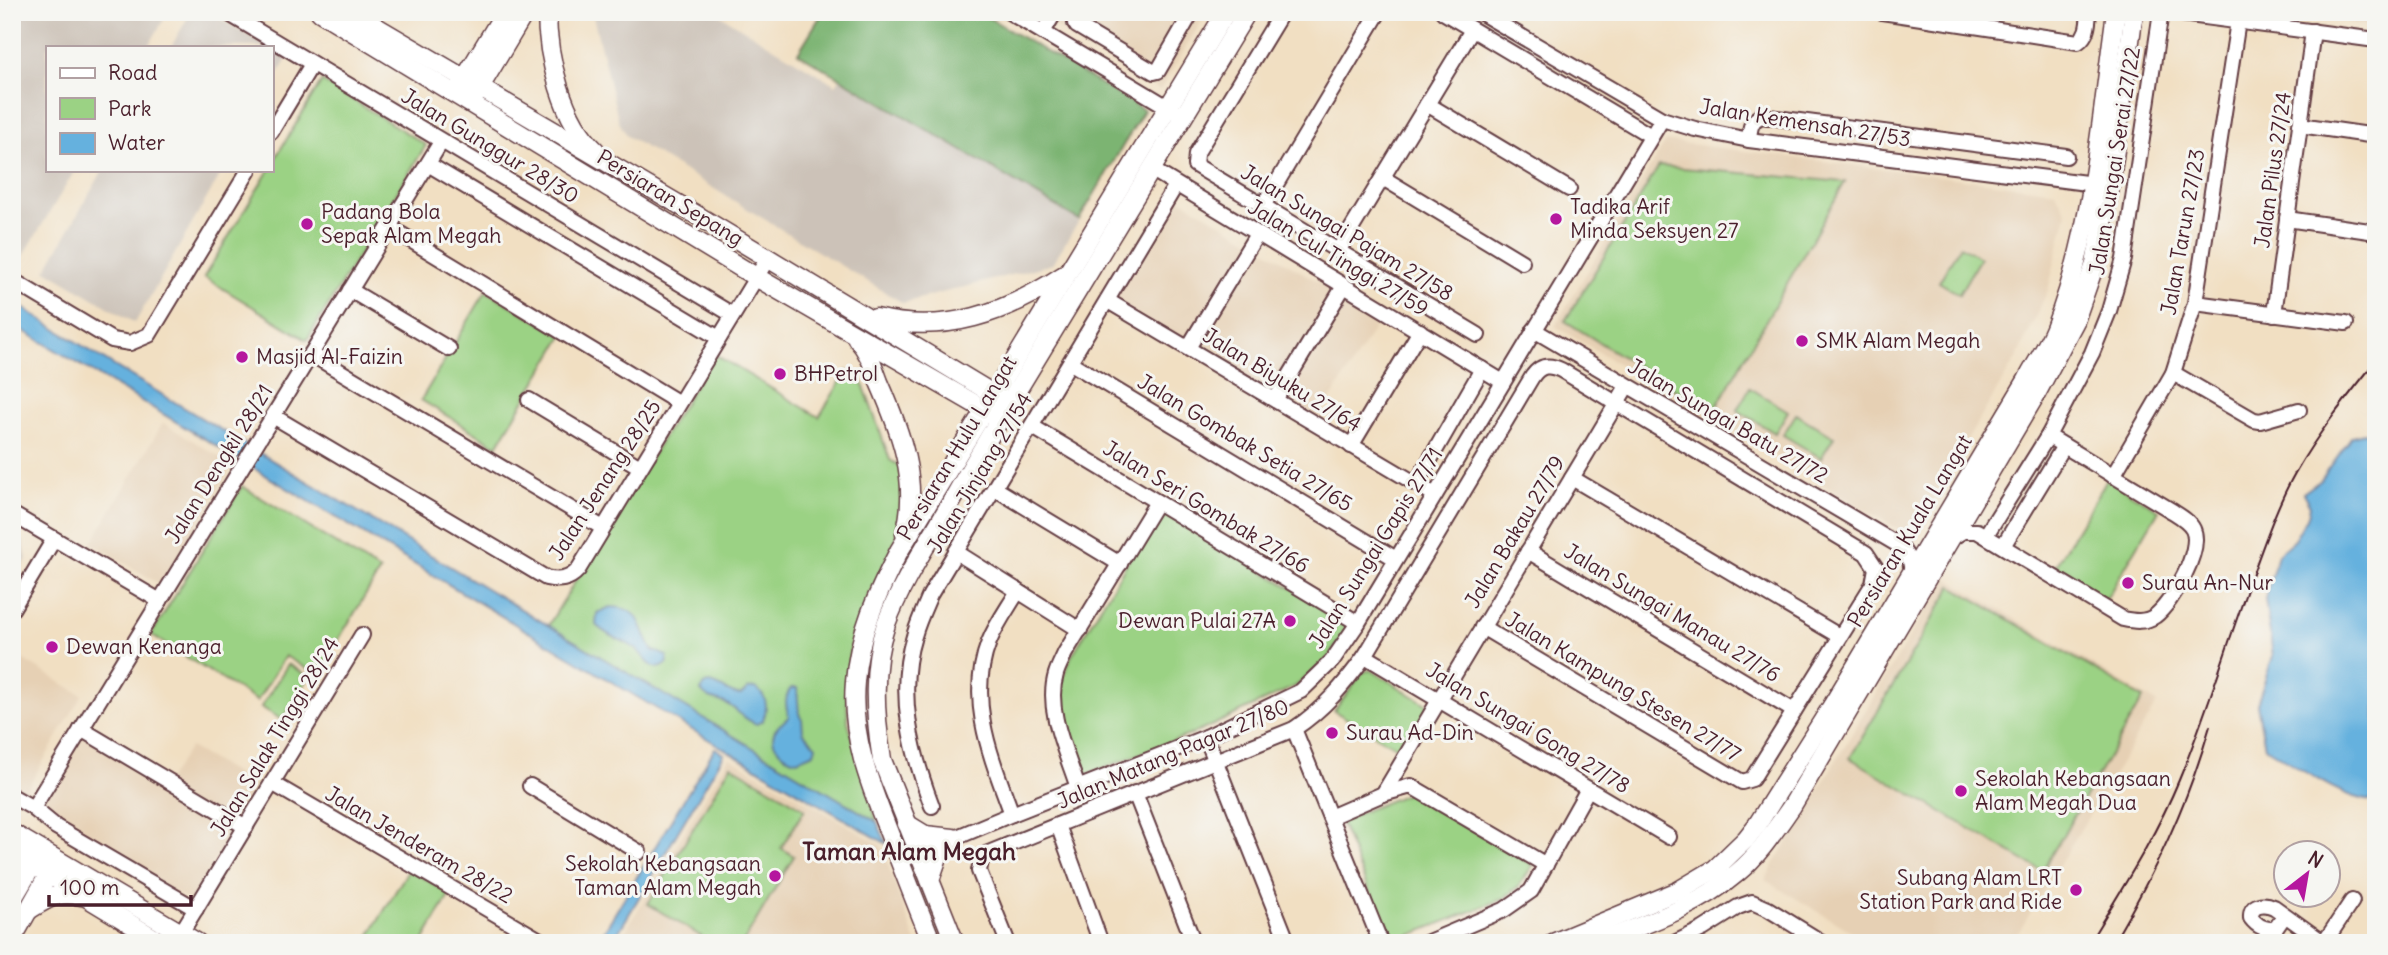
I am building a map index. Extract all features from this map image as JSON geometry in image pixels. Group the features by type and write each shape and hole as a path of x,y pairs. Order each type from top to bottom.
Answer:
{"main road":[{"name":"Persiaran Sepang","path":"320,12 614,166 862,314 997,407"},
{"name":"Persiaran Sepang","path":"351,12 467,91 756,277 850,332 997,407"},
{"path":"467,91 505,12"},
{"path":"467,91 524,12"},
{"path":"547,12 551,52 560,90 586,142 614,166"},
{"name":"Persiaran Hulu Langat","path":"932,943 863,766 854,683 865,628 880,589 900,551 1151,169 1226,12"},
{"name":"Persiaran Hulu Langat","path":"955,943 883,760 878,734 876,684 881,643 900,592 1070,271 1176,112 1247,12"},
{"name":"Persiaran Kuala Langat","path":"1596,943 1663,917 1708,895 1758,853 1792,806 2054,331 2074,272 2092,184 2116,12"},
{"name":"Persiaran Kuala Langat","path":"1553,943 1678,891 1715,869 1733,852 1757,825 1832,706 1912,570 1976,495 2060,352 2075,321 2095,264 2110,186 2133,19"},
{"path":"862,314 904,323 967,320 984,316 1021,300 1070,271"},
{"path":"850,332 865,348 872,361 903,445 911,498 908,523 900,551"},
{"path":"907,824 925,835 950,839"},
{"path":"12,832 88,897 162,943"},
{"path":"930,880 941,848 950,839"},
{"path":"12,852 46,862 198,943"},
{"path":"12,900 46,862"},
{"path":"12,939 29,911 46,862"},
{"path":"29,911 47,899 62,894 88,897"}],"street":[{"name":"Jalan Gunggur 28/30","path":"226,12 733,315"},
{"path":"1009,12 1176,112"},
{"path":"1043,32 1055,12"},
{"path":"1079,19 1116,49 1151,71 1158,71 1192,12"},
{"name":"Jalan Sungai Pajam 27/58","path":"1282,12 1196,154 1195,166 1479,335"},
{"path":"1263,206 1379,12"},
{"path":"1443,12 1648,142 1667,133 1695,129"},
{"name":"Jalan Kemensah 27/53","path":"1480,12 1662,119 1695,129 1749,140 2110,186"},
{"path":"1882,12 1909,14 2078,42 2084,38 2087,30 2089,12"},
{"path":"2133,19 2144,13 2160,12"},
{"name":"Jalan Sungai Serai 27/22","path":"1981,533 2048,436 2092,353 2109,311 2124,259 2160,12"},
{"path":"2167,12 2376,40"},
{"name":"Jalan Tarun 27/23","path":"2113,476 2173,373 2195,303 2238,21"},
{"path":"1338,251 1472,30"},
{"name":"Jalan Pilus 27/24","path":"2274,314 2313,31"},
{"path":"1103,68 1116,49"},
{"path":"273,129 312,64"},
{"path":"1427,104 1570,189"},
{"path":"1749,140 1751,125 1754,119 1760,116 2066,156"},
{"name":"Jalan Sungai Gapis 27/71","path":"900,861 1206,737 1301,691 1332,661 1358,623 1662,119"},
{"path":"2300,125 2376,136"},
{"name":"Jalan Dengkil 28/21","path":"33,808 441,142"},
{"path":"428,164 719,338"},
{"name":"Jalan Cul Tinggi 27/59","path":"1151,169 1503,382"},
{"path":"12,280 112,340 130,343 149,335 248,172"},
{"path":"1383,178 1522,262"},
{"name":"Jalan Jinjang 27/54","path":"932,806 917,767 908,729 907,679 913,638 930,595 1176,185"},
{"path":"2287,219 2376,232"},
{"path":"390,227 679,403"},
{"path":"1291,254 1304,231"},
{"path":"1188,348 1257,233"},
{"name":"Jalan Jenang 28/25","path":"273,416 546,578 561,580 573,575 768,258"},
{"path":"1275,400 1344,286"},
{"path":"350,290 449,349"},
{"name":"Jalan Biyuku 27/64","path":"1108,301 1434,495"},
{"path":"2195,303 2346,323"},
{"name":"Jalan Sungai Batu 27/72","path":"1534,330 1900,546"},
{"path":"1351,446 1420,331"},
{"path":"311,354 603,528"},
{"name":"Jalan Gombak Setia 27/65","path":"1071,363 1396,559"},
{"name":"Jalan Matang Pagar 27/80","path":"1008,943 979,871 981,861 993,850 1294,729 1315,715 1345,685 1365,656 1537,370 1544,366 1553,366 1617,403 1866,553 1873,560 1876,576 1839,636"},
{"path":"1416,484 1482,369"},
{"path":"2173,373 2254,420 2260,421 2299,410"},
{"name":"Jalan Bakau 27/79","path":"1383,794 1627,386"},
{"path":"529,400 640,467"},
{"name":"Jalan Seri Gombak 27/66","path":"1033,426 1358,623"},
{"path":"1900,546 1913,547 1963,531 1981,533 2123,619 2133,621 2154,617 2169,599 2189,565 2195,545 2192,528 2185,519 2048,436"},
{"path":"2003,546 2064,446"},
{"path":"1572,478 1839,636 1794,711"},
{"path":"996,489 1120,564"},
{"path":"1976,495 1972,518 1981,533"},
{"path":"1078,788 1056,720 1052,694 1056,674 1065,653 1157,502"},
{"path":"12,514 160,601"},
{"path":"12,609 54,539"},
{"path":"1900,546 1910,561 1912,570"},
{"name":"Jalan Sungai Manau 27/76","path":"1528,551 1794,711"},
{"path":"956,552 1080,630"},
{"path":"1012,814 986,744 979,696 989,642 1018,591"},
{"name":"Jalan Kampung Stesen 27/77","path":"1482,627 1742,782 1752,779 1794,711"},
{"name":"Jalan Salak Tinggi 28/24","path":"181,933 362,635"},
{"name":"Jalan Sungai Gong 27/78","path":"1365,656 1669,837"},
{"path":"81,729 246,827"},
{"path":"1294,729 1381,943"},
{"path":"1206,737 1288,943"},
{"name":"Jalan Jenderam 28/22","path":"272,783 545,943"},
{"path":"530,786 639,852"},
{"path":"1330,817 1383,794 1411,786 1546,865"},
{"path":"1426,943 1504,911 1531,891 1588,789"},
{"path":"1135,793 1194,943"},
{"path":"12,796 33,808 56,827 196,909"},
{"path":"1058,825 1101,943"},
{"path":"2285,915 2324,943 2352,901"},
{"path":"1674,943 1752,902 1823,943"}],"shaded area":[{"path":"12,12 168,12 149,46 46,46 46,172 74,172 15,270 12,269"},
{"path":"191,12 209,12 265,46 172,46"},
{"path":"592,12 715,12 836,85 840,79 1079,221 1052,264 903,303 627,136 619,122"},
{"path":"1031,12 1207,12 1160,90"},
{"path":"2286,12 2376,12 2376,27"},
{"path":"273,51 287,59 273,83"},
{"name":"SMK Alam Megah","path":"1666,141 2055,191 2067,213 2048,290 2018,355 1910,536 1555,326"},
{"path":"102,172 222,172 135,323 46,270"},
{"path":"1174,195 1380,319 1317,422 1112,299"},
{"path":"163,423 233,465 161,585 92,543"},
{"path":"12,534 23,541 27,559 12,583"},
{"name":"Sekolah Kebangsaan Alam Megah Dua","path":"1945,577 2157,703 2012,943 1871,943 1765,880"},
{"path":"12,653 82,695 24,794 12,787"},
{"path":"82,735 166,783 190,747 258,787 190,901 57,823 38,807"},
{"name":"Sekolah Kebangsaan Taman Alam Megah","path":"729,757 881,845 916,943 618,943"}],"green space":[{"path":"823,12 979,12 1144,110 1079,220 798,53"},
{"name":"Padang Bola Sepak Alam Megah","path":"322,81 426,145 307,340 204,277 268,172 273,172 273,162"},
{"path":"1659,166 1845,182 1713,413 1565,321"},
{"path":"1960,246 1980,258 1959,294 1939,282"},
{"path":"486,291 563,336 497,446 421,400"},
{"path":"714,354 819,417 847,371 862,381 890,460 902,467 902,527 866,601 851,643 846,683 848,722 877,822 548,626"},
{"path":"1750,388 1788,411 1775,433 1737,410"},
{"path":"1796,414 1834,437 1821,458 1783,435"},
{"path":"2107,479 2159,510 2105,601 2053,570"},
{"path":"242,486 380,571 317,675 285,656 257,701 151,635"},
{"path":"1159,509 1350,623 1328,659 1296,686 1202,730 1081,777 1059,690 1071,657"},
{"path":"1952,586 2143,698 2042,871 1850,758"},
{"path":"288,664 309,677 282,720 261,707"},
{"path":"1371,670 1431,707 1404,752 1334,711 1363,672"},
{"path":"731,765 805,809 781,848 794,856 743,943 712,943 648,904"},
{"path":"1411,792 1533,865 1519,886 1503,899 1390,943 1340,821"},
{"path":"409,869 450,894 422,943 365,943"}],"water":[{"path":"12,301 111,364 877,822 887,844 12,324"},
{"path":"2376,430 2376,801 2349,795 2334,788 2265,747 2257,704 2273,656 2265,599 2278,554 2294,540 2308,516 2310,506 2303,493 2321,480 2352,436"},
{"path":"610,607 629,610 642,626 652,650 667,656 668,663 661,668 654,667 636,649 596,625 597,613"},
{"path":"710,683 737,695 756,688 766,702 763,720 757,724 752,722 727,704 707,697 701,691 705,684"},
{"path":"791,688 797,688 803,732 816,746 814,753 797,760 782,753 773,739 777,728 789,716 786,702"},
{"path":"715,748 724,754 612,943 597,943"}],"tram line":[{"path":"2089,943 2170,801 2199,729 2277,510 2289,485 2323,429 2376,361"},
{"path":"2113,943 2169,838 2210,726"}],"place":[{"name":"Tadika Arif Minda Seksyen 27","path":"1556,219"},
{"name":"Padang Bola Sepak Alam Megah","path":"307,224"},
{"name":"SMK Alam Megah","path":"1802,341"},
{"name":"Masjid Al-Faizin","path":"242,357"},
{"name":"BHPetrol","path":"780,374"},
{"name":"Surau An-Nur","path":"2128,583"},
{"name":"Dewan Pulai 27A","path":"1290,621"},
{"name":"Dewan Kenanga","path":"52,647"},
{"name":"Surau Ad-Din","path":"1332,733"},
{"name":"Sekolah Kebangsaan Alam Megah Dua","path":"1961,791"},
{"name":"Sekolah Kebangsaan Taman Alam Megah","path":"775,876"},
{"name":"Subang Alam LRT Station Park and Ride","path":"2076,890"}],"district":[{"name":"Taman Alam Megah","path":"909,852"}]}
